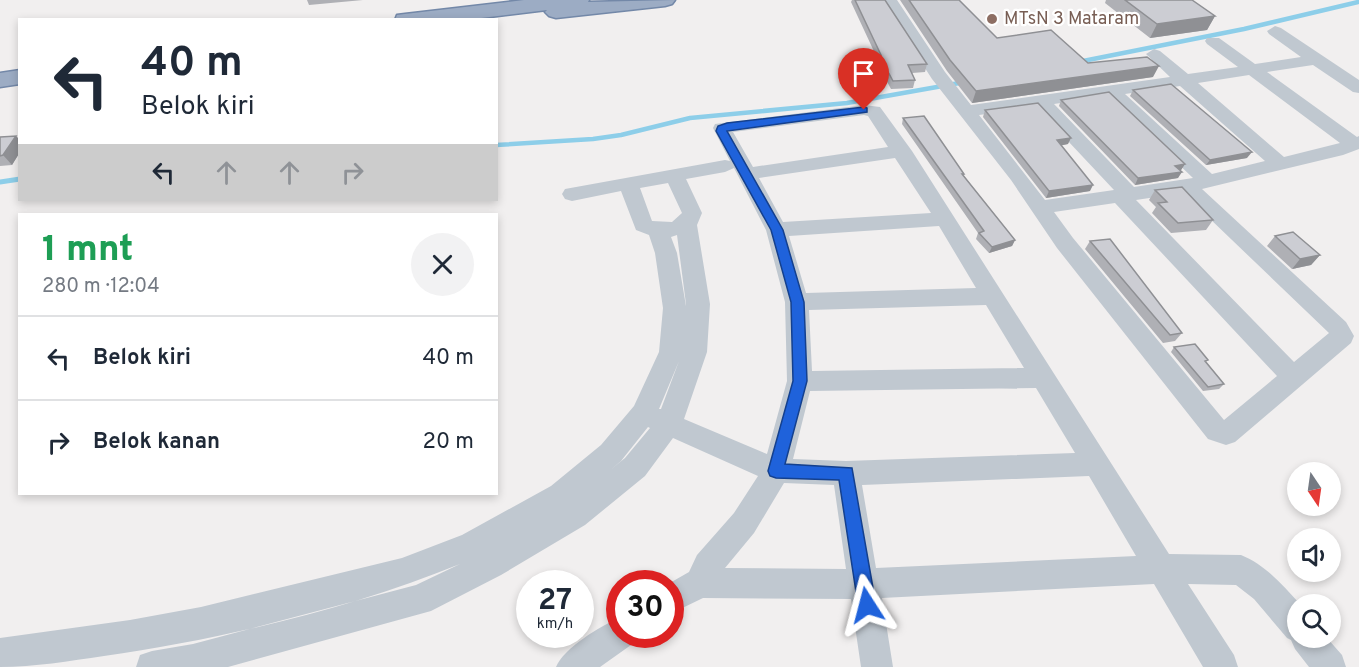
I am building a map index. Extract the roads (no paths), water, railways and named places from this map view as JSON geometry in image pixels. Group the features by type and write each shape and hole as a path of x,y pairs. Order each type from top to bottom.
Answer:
{"highway":[{"path":"422,18 579,0"},
{"path":"498,19 655,1"},
{"path":"0,69 18,66"},
{"path":"0,80 18,77"}],"street":[{"path":"889,0 943,82 968,111 1065,243 1217,431 1226,434 1293,376 1342,339 1338,328 1198,184 1112,91"},
{"path":"1275,31 1359,88"},
{"path":"1213,41 1356,143"},
{"path":"1154,54 1280,165"},
{"path":"968,111 1042,102 1316,60"},
{"path":"1042,102 1125,196 1293,376"},
{"path":"700,584 708,565 744,523 776,471 800,381 797,302 777,230 735,170 722,128 864,110 874,111 945,219 1222,667"},
{"path":"1040,207 1198,184 1336,151 1356,143"},
{"path":"572,194 674,175 902,151"},
{"path":"152,667 192,663 420,600 490,565 575,516 635,467 656,419 671,352 675,308 666,253 672,228 692,213 674,175"},
{"path":"628,183 643,225 672,228"},
{"path":"777,230 945,219"},
{"path":"797,302 991,296"},
{"path":"800,381 1043,378"},
{"path":"656,419 776,471 846,473 1097,464"},
{"path":"0,654 130,636 201,623 402,573 472,545 561,495 656,419"},
{"path":"846,473 877,667"},
{"path":"684,592 700,584 864,584 1161,569 1241,570 1265,588 1287,614"},
{"path":"192,663 201,623"},
{"path":"572,667 606,644"}],"waterway":[{"path":"1078,62 1244,29 1358,2"},
{"path":"498,145 593,139 621,135 690,118 847,103 965,82"},
{"path":"0,182 18,179"}],"place":[{"name":"MTsN 3 Mataram","path":"992,19"}]}
